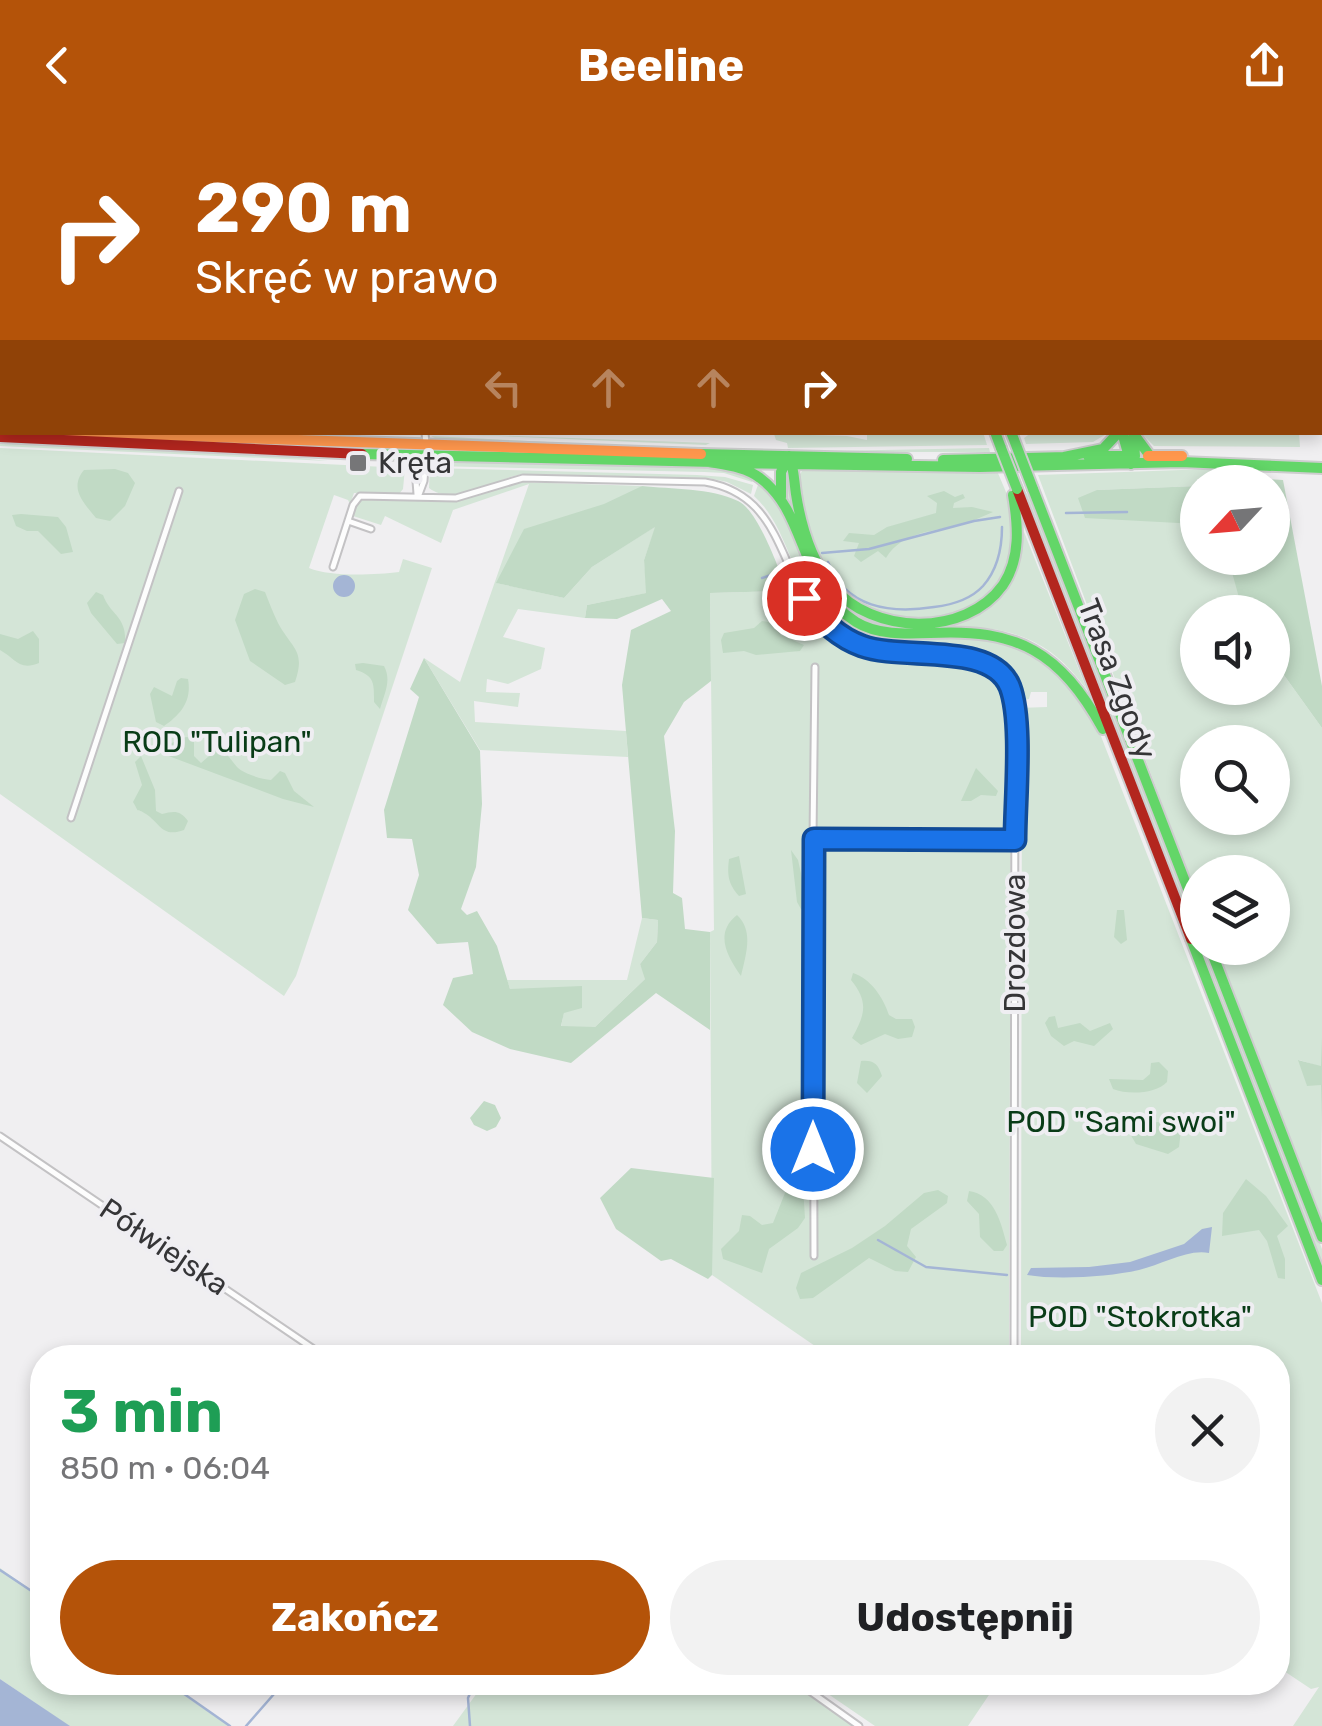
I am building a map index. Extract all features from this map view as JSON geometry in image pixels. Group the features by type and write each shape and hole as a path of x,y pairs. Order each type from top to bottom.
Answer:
{"main road":[{"path":"79,435 980,466 1150,456 1322,465"},
{"path":"135,435 709,462 1064,456 1322,465"},
{"path":"789,461 800,520 833,587 858,610 899,623 959,618 996,594 1014,564 1018,546 1014,490 996,435"},
{"name":"Trasa Zgody","path":"1012,435 1180,869"},
{"path":"1064,456 1103,450 1118,435"},
{"path":"1121,435 1131,459"},
{"path":"1131,459 1134,435"},
{"path":"1136,435 1150,456"},
{"path":"782,503 780,481 789,461"},
{"path":"709,462 758,476 782,503 818,585 834,605 858,623 895,634 949,631 1000,635 1037,648 1050,658 1071,677 1091,706 1132,788"},
{"name":"Trasa Zgody","path":"1014,490 1322,1280"},
{"path":"1217,965 1322,1238"}],"street":[{"path":"418,497 419,448"},
{"path":"418,497 424,481 419,448"},
{"name":"Drozdowa","path":"348,521 360,496 464,496 523,478 705,482 741,492 767,519 812,609 842,636 886,652 980,660 1003,675 1011,690 1015,716 1014,1345"},
{"path":"71,818 179,491"},
{"path":"333,567 348,521 371,529"},
{"path":"814,667 814,1256"},
{"path":"814,839 1015,840"},
{"name":"Półwiejska","path":"0,1136 308,1345"},
{"path":"814,1695 858,1726"}],"green space":[{"path":"474,435 710,443 706,445"},
{"path":"774,435 867,440 867,435 984,435 987,445 788,448"},
{"path":"1105,435 1093,442 1026,444 1024,438"},
{"path":"1143,435 1299,435 1300,447 1154,446"},
{"path":"431,436 766,453 440,441"},
{"path":"0,441 227,450 328,461 0,446"},
{"name":"ROD \"Tulipan\"","path":"0,448 405,468 399,494 354,493 350,504 334,495 309,568 340,574 389,573 399,572 403,559 432,568 296,976 284,996 0,794"},
{"path":"989,448 990,452 773,452"},
{"path":"439,462 731,470 754,479 752,482 724,473 704,472 431,466"},
{"path":"430,468 697,475 753,485 751,494 708,478 524,474 451,495 429,488"},
{"path":"804,468 997,471 1014,522 1012,553 1000,581 980,603 955,614 901,618 864,609 837,586 820,558 797,479"},
{"path":"115,469 128,473 135,483 125,506 110,521 96,518 80,495 80,477 84,470"},
{"path":"1180,470 1180,487 1097,490 1180,510 1180,575 1265,575 1266,595 1180,595 1180,705 1290,705 1290,684 1322,728 1322,1067 1299,1060 1307,1085 1321,1084 1322,1219 1224,965 1290,965 1290,855 1182,855 1038,475"},
{"path":"518,482 642,486 497,583 564,598 592,567 656,526 644,560 647,593 587,605 585,618 518,609 503,637 545,648 541,669 508,684 487,679 486,692 520,693 518,707 474,701 475,722 626,731 628,757 480,750 424,658 460,682 529,484 453,510 441,543 385,516 381,525 353,516 355,506 364,497 458,501"},
{"path":"759,482 773,495 829,606 856,627 980,635 1027,648 1062,673 1097,726 1180,939 1180,965 1190,965 1322,1303 1322,1726 1293,1726 1319,1687 1311,1689 1290,1675 1290,1345 1021,1345 1022,713 1018,708 1047,707 1047,692 1031,692 1029,699 1018,701 1001,665 980,655 887,648 851,637 816,608 768,512 754,496"},
{"path":"785,484 801,534 854,612 903,622 952,624 985,609 1008,583 1024,532 1087,690 1051,652 1004,631 881,626 855,615 830,594 809,557 791,512"},
{"path":"642,486 703,491 738,501 760,528 788,591 710,593 711,681 684,702 664,736 675,831 673,893 682,898 685,929 710,932 710,1030 656,993 571,1063 510,1049 472,1032 443,1005 453,978 473,974 468,942 437,944 408,910 419,875 412,839 387,838 384,810 419,697 410,689 424,658 480,751 482,804 476,867 461,909 467,915 477,911 497,946 510,989 582,986 582,1008 564,1013 561,1026 595,1027 645,979 640,964 657,942 658,920 642,918 622,685 631,630 671,611 662,599 617,619 585,618 587,605 646,593 644,560 655,527 592,567 564,598 496,583 524,529 604,504"},
{"path":"1180,487 1180,523 1085,518 1078,498 1097,490"},
{"path":"1023,489 1028,495 1028,489 1180,883 1180,901"},
{"path":"944,491 955,497 963,494 965,498 954,503 953,508 993,512 910,537 886,558 878,551 861,562 854,556 859,543 843,541 849,533 874,535 887,527 936,513 937,503 927,496"},
{"path":"12,515 58,517 66,527 73,552 61,554 38,531 16,526"},
{"path":"1290,517 1322,686 1322,728 1290,684 1290,595 1238,595 1233,575 1290,575"},
{"path":"255,589 265,592 278,623 296,650 299,663 295,682 285,685 250,661 235,620 244,594"},
{"path":"788,591 811,622 815,620 854,646 899,658 951,659 976,664 1003,685 1011,712 1009,1345 814,1345 712,1275 710,932 714,930 710,593"},
{"path":"96,592 103,595 121,621 125,643 117,644 91,613 87,603"},
{"path":"762,621 775,623 781,635 804,645 800,651 723,653 724,633 754,628"},
{"path":"33,631 39,639 39,663 22,665 0,650 0,634 18,639"},
{"path":"355,664 384,666 386,688 380,709 374,702 370,678 356,670"},
{"path":"181,678 188,679 187,700 164,726 156,722 150,694 154,687 172,696"},
{"path":"186,737 194,738 194,756 201,763 216,750 253,776 271,780 280,771 285,773 294,791 314,807 166,755 162,747"},
{"path":"141,756 155,790 156,811 182,815 188,821 184,830 166,831 137,810 133,802 142,785 135,762"},
{"path":"976,768 998,791 996,796 981,795 961,801"},
{"path":"791,850 798,860 806,909 801,909 797,902"},
{"path":"739,856 746,894 739,896 730,883 728,869 729,859"},
{"path":"1117,910 1124,910 1127,940 1121,944 1114,937"},
{"path":"737,915 747,936 741,976 724,937"},
{"path":"642,918 658,920 657,942 640,964 646,978 595,1027 561,1027 564,1012 539,990 510,989 507,980 627,980"},
{"path":"1205,965 1213,965 1322,1249 1322,1268"},
{"path":"853,973 876,990 889,1015 912,1019 912,1037 898,1039 885,1034 861,1045 852,1038 863,1009 861,995 851,980"},
{"path":"1055,1016 1058,1028 1080,1023 1090,1031 1110,1023 1113,1029 1094,1046 1074,1041 1064,1046 1051,1036 1045,1023"},
{"path":"1322,1038 1322,1152 1321,1085 1307,1086 1298,1060 1321,1066"},
{"path":"861,1061 875,1064 882,1076 867,1093 857,1083"},
{"path":"1159,1062 1168,1071 1167,1082 1162,1086 1141,1092 1113,1089 1109,1079 1143,1080 1150,1074 1151,1063"},
{"path":"484,1101 495,1105 501,1118 496,1127 487,1131 474,1125 470,1118"},
{"path":"1157,1122 1176,1125 1181,1130 1179,1147 1168,1154 1136,1144 1129,1132"},
{"path":"631,1168 714,1178 712,1275 708,1279 671,1259 661,1261 616,1229 600,1198"},
{"path":"1246,1179 1266,1196 1288,1226 1277,1236 1285,1259 1285,1279 1278,1278 1267,1241 1259,1230 1222,1236 1223,1213"},
{"path":"789,1183 803,1187 805,1218 798,1228 769,1249 762,1273 723,1259 721,1249 739,1231 742,1215 762,1225 773,1223"},
{"path":"938,1190 948,1196 947,1203 911,1229 907,1246 916,1257 908,1272 895,1271 869,1258 813,1298 800,1299 796,1288 801,1273 852,1248 924,1193"},
{"path":"969,1191 985,1198 996,1211 1007,1245 1003,1251 994,1251 980,1237 979,1214 967,1201"},
{"path":"0,1568 30,1589 30,1695 184,1695 229,1726 69,1726 0,1679"},
{"path":"476,1695 808,1695 853,1726 453,1726"},
{"path":"830,1695 988,1695 968,1726 875,1726"}],"water":[{"path":"340,575 348,575 355,586 348,597 340,597 333,590 333,582"},
{"path":"1212,1227 1209,1253 1192,1253 1113,1274 1027,1275 1031,1268 1130,1262 1184,1244 1202,1229"},
{"path":"0,1679 70,1726 0,1726"}],"waterway":[{"path":"1066,513 1127,512"},
{"path":"822,553 869,549 1000,517"},
{"path":"828,562 846,589 871,604 902,609 940,606 967,598 988,579 998,558 1002,527"},
{"path":"762,578 782,571"},
{"path":"878,1240 926,1267 1007,1275"},
{"path":"0,1570 30,1590"},
{"path":"186,1695 230,1726"},
{"path":"246,1726 273,1695"},
{"path":"469,1695 470,1726"}],"traffic: fast":[{"path":"996,435 1001,448"},
{"path":"1012,435 1033,489"},
{"path":"1064,457 1103,449 1116,435"},
{"path":"1123,435 1131,464"},
{"path":"1131,464 1135,456 1133,435"},
{"path":"1136,437 1150,456"},
{"path":"1001,448 1017,489"},
{"path":"362,454 715,462"},
{"path":"701,454 907,459"},
{"path":"789,456 804,530 825,576 849,602 894,621 943,622 986,602 1003,585 1015,553 1013,495"},
{"path":"781,497 781,472 789,456"},
{"path":"1088,456 1132,456"},
{"path":"943,460 1067,457"},
{"path":"709,462 749,471 776,493 824,590 856,622 892,633 988,635 1033,650 1070,681 1103,729"},
{"path":"730,463 980,467 1181,462 1322,468"},
{"path":"1033,489 1180,869"},
{"path":"1201,965 1322,1280"},
{"path":"1217,965 1322,1237"}],"traffic: slow":[{"path":"156,435 701,454"},
{"path":"1148,456 1182,456"}],"traffic: jam":[{"path":"0,437 362,454"},
{"path":"1017,489 1180,911"}],"place":[{"name":"Kręta","path":"358,463"}],"route":[{"path":"804,598 830,628 865,647 962,657 998,668 1008,681 1015,716 1015,840 814,839 813,1149"}],"park label":[{"name":"POD \"Sami swoi\"","path":"1121,1122"},
{"name":"POD \"Stokrotka\"","path":"1140,1317"}]}
